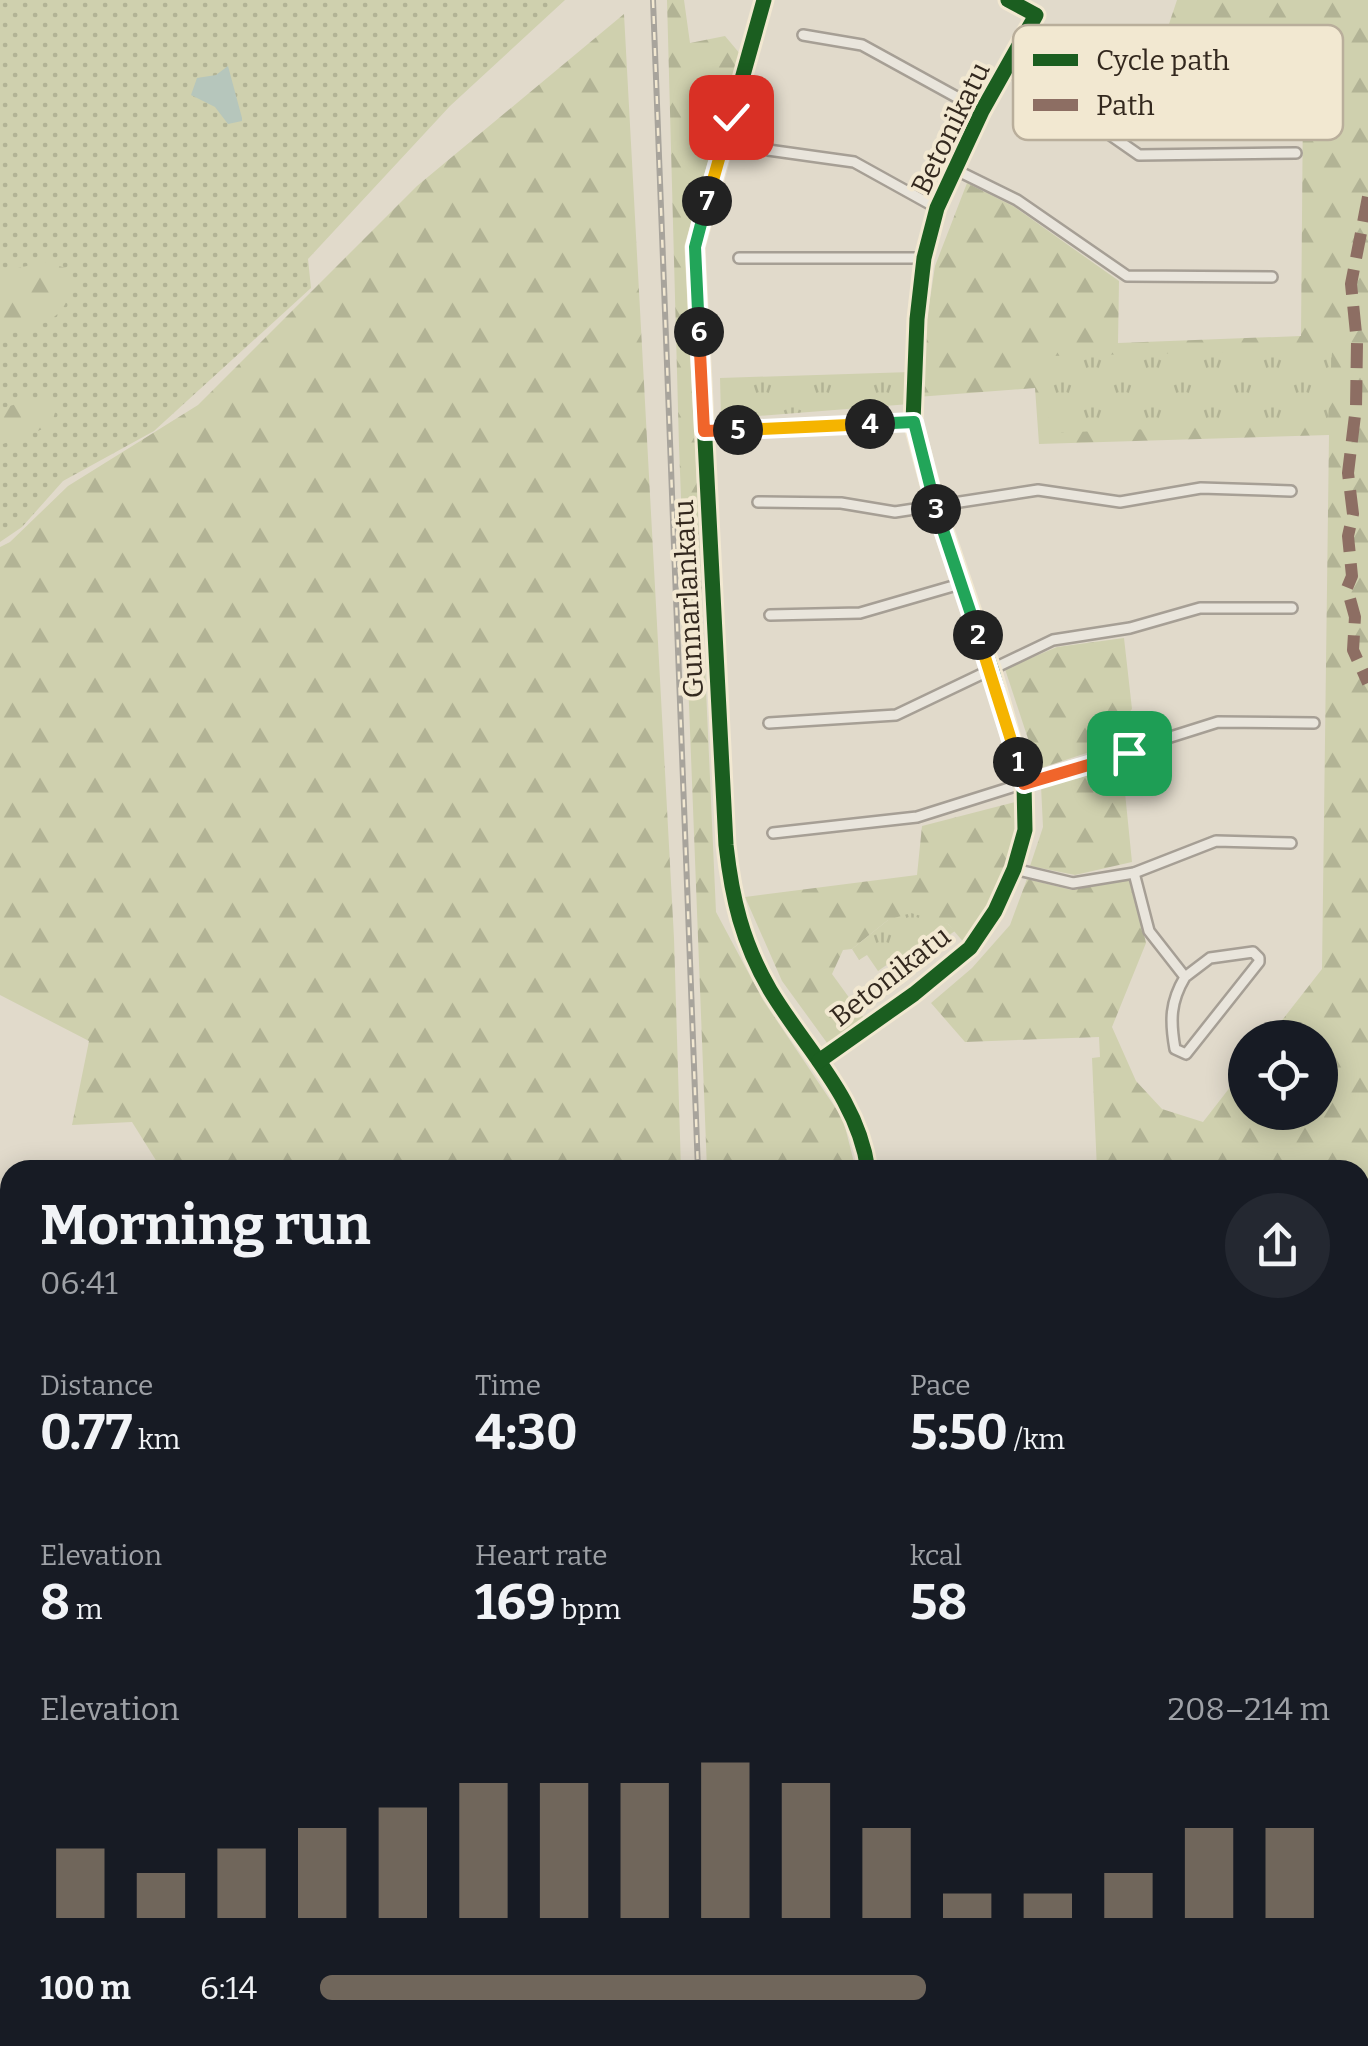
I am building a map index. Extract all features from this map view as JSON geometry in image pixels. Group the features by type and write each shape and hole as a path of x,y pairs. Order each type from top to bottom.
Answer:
{"street":[{"name":"Gunnarlankatu","path":"764,0 695,247 726,844 733,904 769,988 856,1122 866,1160"},
{"name":"Betonikatu","path":"1008,0 1036,15 1031,25"},
{"path":"803,35 862,45 982,111"},
{"name":"Betonikatu","path":"819,1060 914,994 970,948 995,911 1014,869 1025,830 1024,784 992,670 936,507 914,422 917,319 924,258 954,169 1013,57"},
{"path":"1006,70 1013,74"},
{"path":"1118,140 1140,155 1296,153"},
{"path":"768,150 854,162 938,208"},
{"path":"954,169 1016,200 1127,276 1272,277"},
{"path":"738,258 924,258"},
{"path":"704,431 914,422"},
{"path":"758,502 842,503 895,512 1038,490 1120,502 1202,488 1291,490"},
{"path":"770,615 860,613 960,584"},
{"path":"769,723 896,715 1052,640 1130,628 1200,608 1292,608"},
{"path":"773,833 917,818 1218,722 1314,723"},
{"path":"1014,869 1073,883 1134,873 1216,842 1291,844"},
{"path":"1134,873 1149,931 1185,977"},
{"path":"1253,952 1259,958 1186,1054 1175,1049 1171,1027 1172,1004 1185,977 1210,958 1253,952"}],"green space":[{"path":"0,0 565,0 450,106 308,259 311,288 154,431 63,481 22,527 0,542"},
{"path":"667,0 684,0 690,43 725,36 741,55 686,243 716,912 763,1000 843,1119 853,1160 707,1160 679,446"},
{"path":"1177,0 1368,0 1368,1160 1097,1160 1092,1058 1100,1057 1099,1037 965,1042 931,1003 972,968 1010,925 1027,879 1072,890 1131,879 1146,943 1112,1027 1136,1081 1162,1109 1203,1122 1228,1090 1228,1130 1338,1130 1338,1020 1282,1020 1322,969 1329,435 1039,444 1035,388 904,398 923,346 935,266 967,183 1013,206 1119,281 1118,343 1301,336 1303,140 1343,140 1343,25 1169,25"},
{"path":"624,14 674,938 681,1160 156,1160 132,1122 72,1125 89,1041 0,995 0,547 68,486 198,405 417,186"},
{"path":"45,262 66,268 68,298 62,309 42,324 0,335 0,272"},
{"path":"1332,350 1328,422 1049,433 1048,356"},
{"path":"911,372 910,404 721,419 720,378"},
{"path":"52,393 56,409 51,426 0,445 0,409"},
{"path":"1124,638 1132,709 1121,723 1117,743 1038,769 1005,669 1057,647"},
{"path":"1122,763 1132,862 1075,875 1030,866 1043,827 1041,786"},
{"path":"1019,801 1013,860 995,902 966,945 948,924 888,920 852,949 843,950 832,974 866,1021 830,1047 782,981 745,897 917,875 922,826"},
{"path":"911,913 948,924 955,931 929,949 924,943 878,971 867,955 859,960 852,949 888,920"}],"shaded area":[{"path":"228,66 242,121 228,124 215,107 191,95 197,78 216,75"}],"railway":[{"path":"653,0 698,1160"}],"marked path":[{"path":"1368,197 1351,284 1357,343 1356,407 1348,473 1353,514 1348,536 1352,576 1347,588 1355,617 1353,650 1368,683"}],"cycle path":[{"path":"764,0 695,247 726,845 735,902 752,955 770,990 842,1097 854,1120 866,1160"},
{"path":"1008,0 1036,15 1030,25"},
{"path":"819,1061 914,994 970,948 995,911 1014,869 1025,830 1024,784 913,422 917,319 924,258 937,208 982,111 1013,56"}],"route":[{"path":"731,117 695,247 704,431 914,422 936,507 992,670 1024,784 1129,753"}]}
